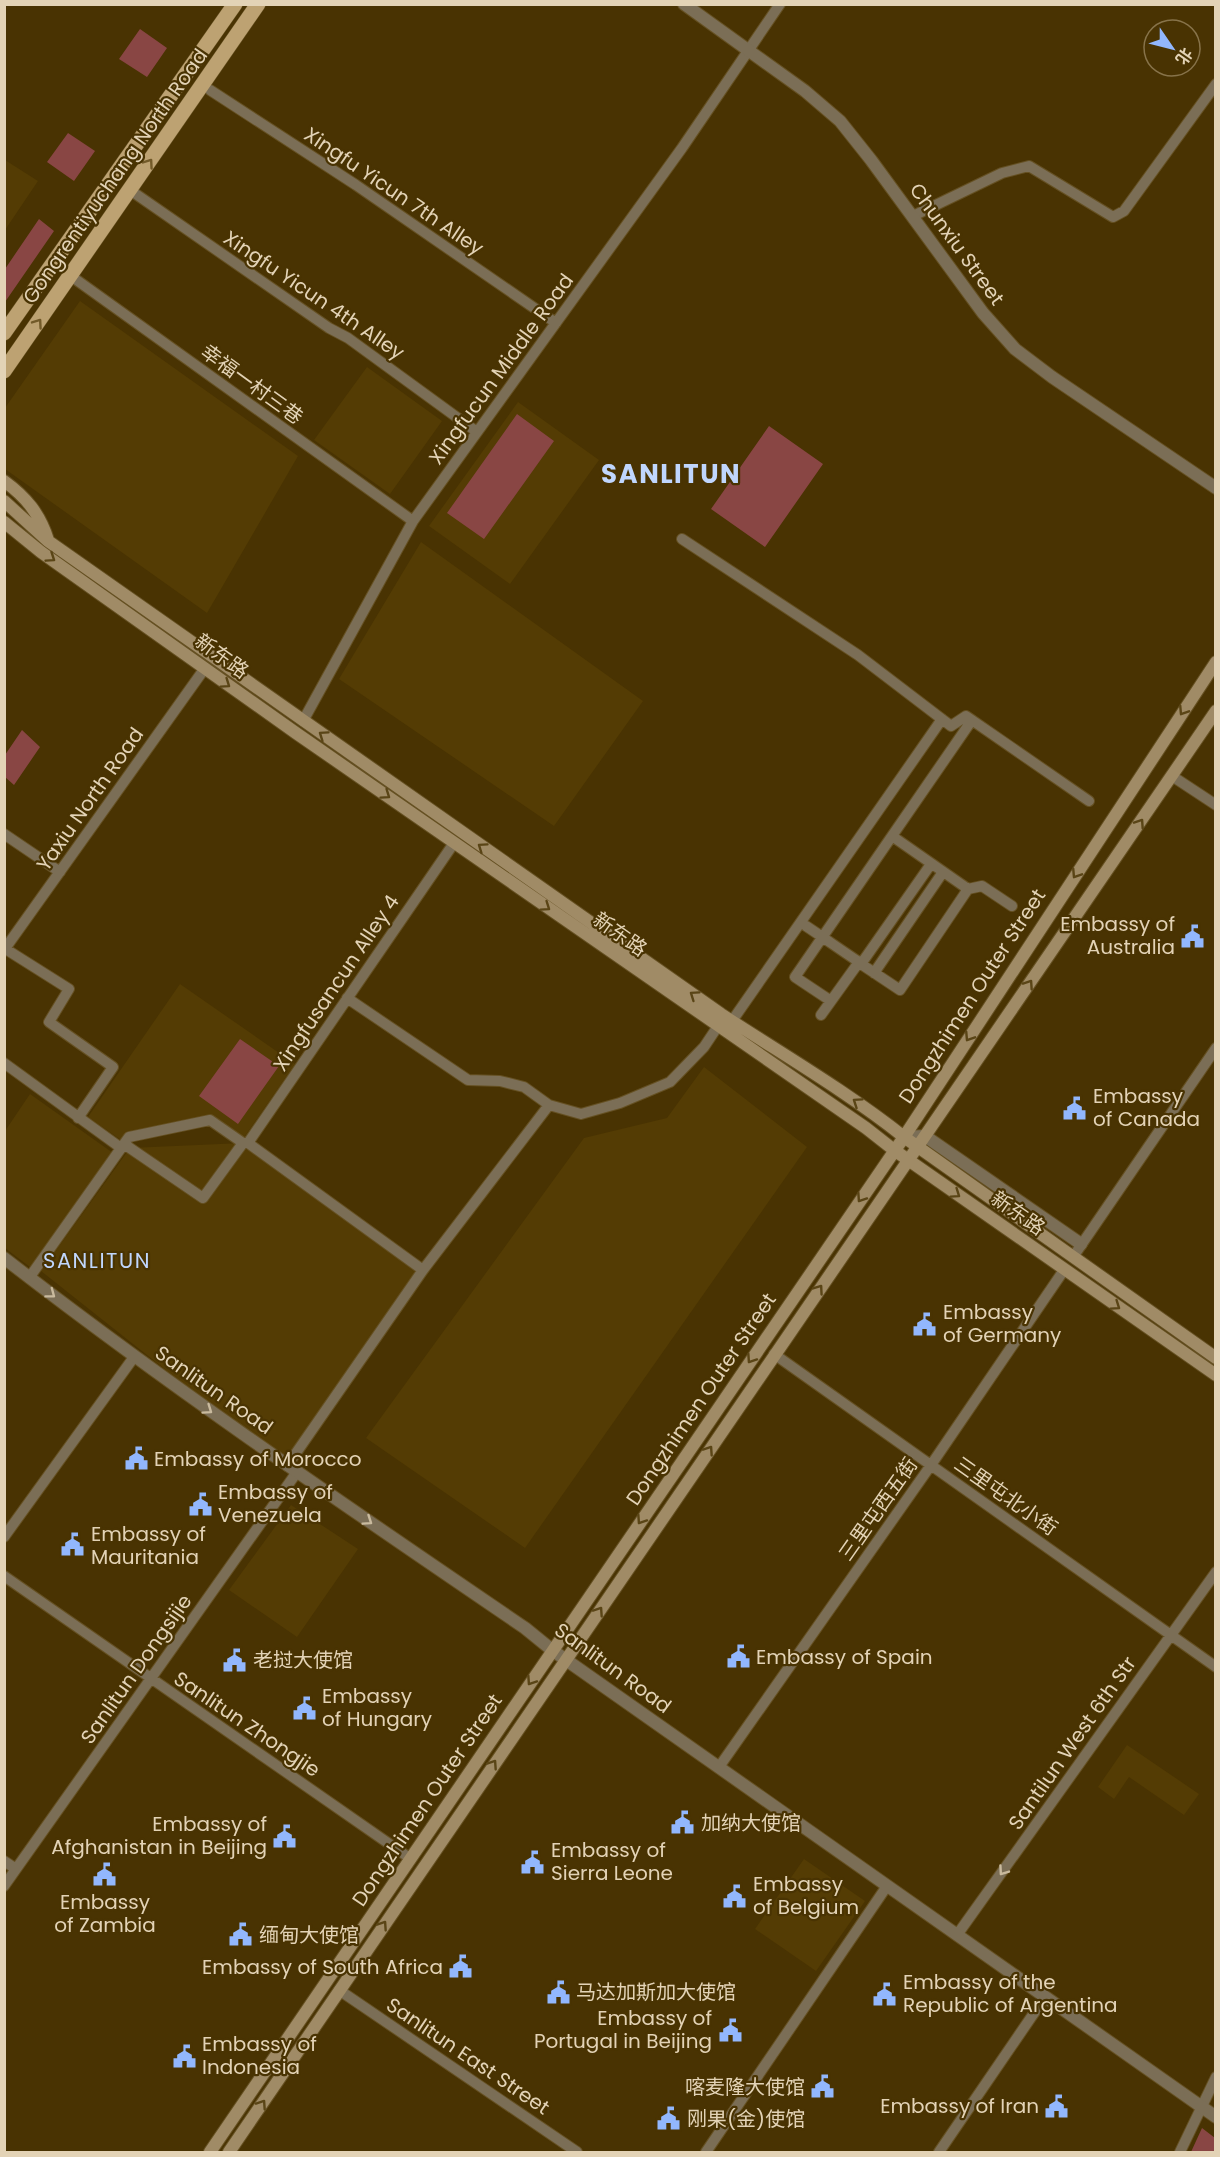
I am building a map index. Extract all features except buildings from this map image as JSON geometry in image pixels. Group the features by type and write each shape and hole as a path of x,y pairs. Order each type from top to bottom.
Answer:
{"main road":[{"name":"Gongrentiyuchang North Road","path":"4,333 235,4"},
{"name":"Gongrentiyuchang North Road","path":"4,371 258,4"},
{"path":"4,481 25,497 43,524 48,541"},
{"name":"新东路","path":"4,501 48,541 732,1021 769,1042 875,1114 904,1137 921,1142 1073,1257 1215,1358"},
{"name":"新东路","path":"4,522 42,552 205,668 866,1128 1215,1375"},
{"name":"Dongzhimen Outer Street","path":"210,2152 904,1137 1215,662"},
{"name":"Dongzhimen Outer Street","path":"229,2152 774,1354 1173,776 1215,711"}],"street":[{"name":"Chunxiu Street","path":"684,4 805,91 840,121 983,313 1015,349 1052,377 1215,488"},
{"name":"Xingfucun Middle Road","path":"303,721 413,521 682,148 780,4"},
{"path":"912,216 1002,173 1029,166 1113,217 1124,211 1215,84"},
{"name":"Xingfu Yicun 7th Alley","path":"210,90 356,185 556,323"},
{"name":"Xingfu Yicun 4th Alley","path":"130,190 320,322 348,338 477,432"},
{"name":"幸福一村三巷","path":"71,276 413,521"},
{"path":"682,539 858,655 951,726 966,716 1089,801"},
{"name":"Yaxiu North Road","path":"5,949 205,668"},
{"path":"732,1021 942,719"},
{"path":"860,963 831,1001 795,977 972,720"},
{"path":"1173,776 1215,805"},
{"path":"4,834 60,872"},
{"path":"892,836 968,889"},
{"name":"Xingfusancun Alley 4","path":"122,1146 203,1198 246,1143 454,843"},
{"path":"821,1015 931,864"},
{"path":"874,972 944,872"},
{"path":"806,926 900,990 968,889 982,886 1012,906"},
{"path":"5,949 69,989 49,1022 113,1066 78,1118"},
{"path":"347,998 468,1080 500,1081 524,1087 549,1105 581,1114 620,1103 670,1082 704,1047 718,1026"},
{"path":"1073,1257 1215,1048"},
{"path":"4,1064 78,1118 122,1146"},
{"name":"Sanlitun Dongsijie","path":"4,1886 150,1680 423,1270 549,1105"},
{"path":"29,1278 129,1137 210,1120 246,1143 423,1270"},
{"name":"新东路","path":"921,1142 1082,1244"},
{"name":"Sanlitun Road","path":"4,1258 134,1357 292,1469 525,1628 552,1650 1215,2117"},
{"name":"三里屯西五街","path":"719,1767 931,1465 1064,1270"},
{"name":"三里屯北小街","path":"774,1354 1215,1667"},
{"path":"4,1537 134,1357"},
{"name":"Santilun West 6th Str","path":"957,1935 1215,1572"},
{"name":"Sanlitun Zhongjie","path":"4,1576 150,1680 411,1859"},
{"path":"4,1861 16,1869"},
{"path":"706,2152 887,1886"},
{"name":"Sanlitun East Street","path":"339,1990 577,2152"},
{"path":"939,2152 1045,1997"},
{"path":"1180,2152 1215,2078"}],"shaded area":[{"path":"140,29 167,48 147,77 119,59"},
{"path":"68,133 95,151 74,181 47,162"},
{"path":"5,160 38,181 5,230"},
{"path":"39,219 54,231 5,302 5,269"},
{"path":"80,301 298,456 207,613 5,469 5,408"},
{"path":"367,367 442,421 390,494 314,440"},
{"path":"518,402 599,460 510,584 429,526"},
{"path":"517,414 554,441 484,539 447,513"},
{"path":"769,426 823,464 765,547 711,509"},
{"path":"421,542 643,701 554,826 339,679"},
{"path":"22,730 40,747 14,785 5,777 5,755"},
{"path":"180,984 295,1064 243,1139 210,1117 132,1135 127,1131 121,1140 88,1117"},
{"path":"240,1039 279,1066 238,1124 199,1096"},
{"path":"704,1067 807,1147 525,1548 366,1438 584,1138 667,1118"},
{"path":"30,1094 113,1153 30,1267 5,1248 5,1131"},
{"path":"243,1143 423,1270 287,1466 41,1271 130,1148"},
{"path":"291,1505 358,1549 297,1637 229,1590"},
{"path":"1127,1745 1199,1794 1184,1815 1129,1777 1114,1799 1098,1787"},
{"path":"804,1859 865,1901 816,1971 755,1929"},
{"path":"1202,2128 1215,2138 1215,2152 1191,2152"}],"place":[{"name":"Embassy of Australia","path":"1193,936"},
{"name":"Embassy of Canada","path":"1075,1108"},
{"name":"Embassy of Germany","path":"925,1324"},
{"name":"Embassy of Morocco","path":"136,1459"},
{"name":"Embassy of Venezuela","path":"200,1504"},
{"name":"Embassy of Mauritania","path":"73,1545"},
{"name":"Embassy of Spain","path":"738,1657"},
{"name":"老挝大使馆","path":"235,1660"},
{"name":"Embassy of Hungary","path":"304,1708"},
{"name":"加纳大使馆","path":"683,1823"},
{"name":"Embassy of Afghanistan in Beijing","path":"285,1836"},
{"name":"Embassy of Sierra Leone","path":"533,1862"},
{"name":"Embassy of Zambia","path":"105,1875"},
{"name":"Embassy of Belgium","path":"735,1896"},
{"name":"缅甸大使馆","path":"241,1935"},
{"name":"Embassy of South Africa","path":"461,1967"},
{"name":"马达加斯加大使馆","path":"558,1992"},
{"name":"Embassy of the Republic of Argentina","path":"885,1994"},
{"name":"Embassy of Portugal in Beijing","path":"730,2030"},
{"name":"Embassy of Indonesia","path":"184,2056"},
{"name":"喀麦隆大使馆","path":"823,2087"},
{"name":"Embassy of Iran","path":"1057,2106"},
{"name":"刚果(金)使馆","path":"669,2119"}],"district":[{"name":"SANLITUN","path":"671,474"},
{"name":"SANLITUN","path":"97,1260"}]}
